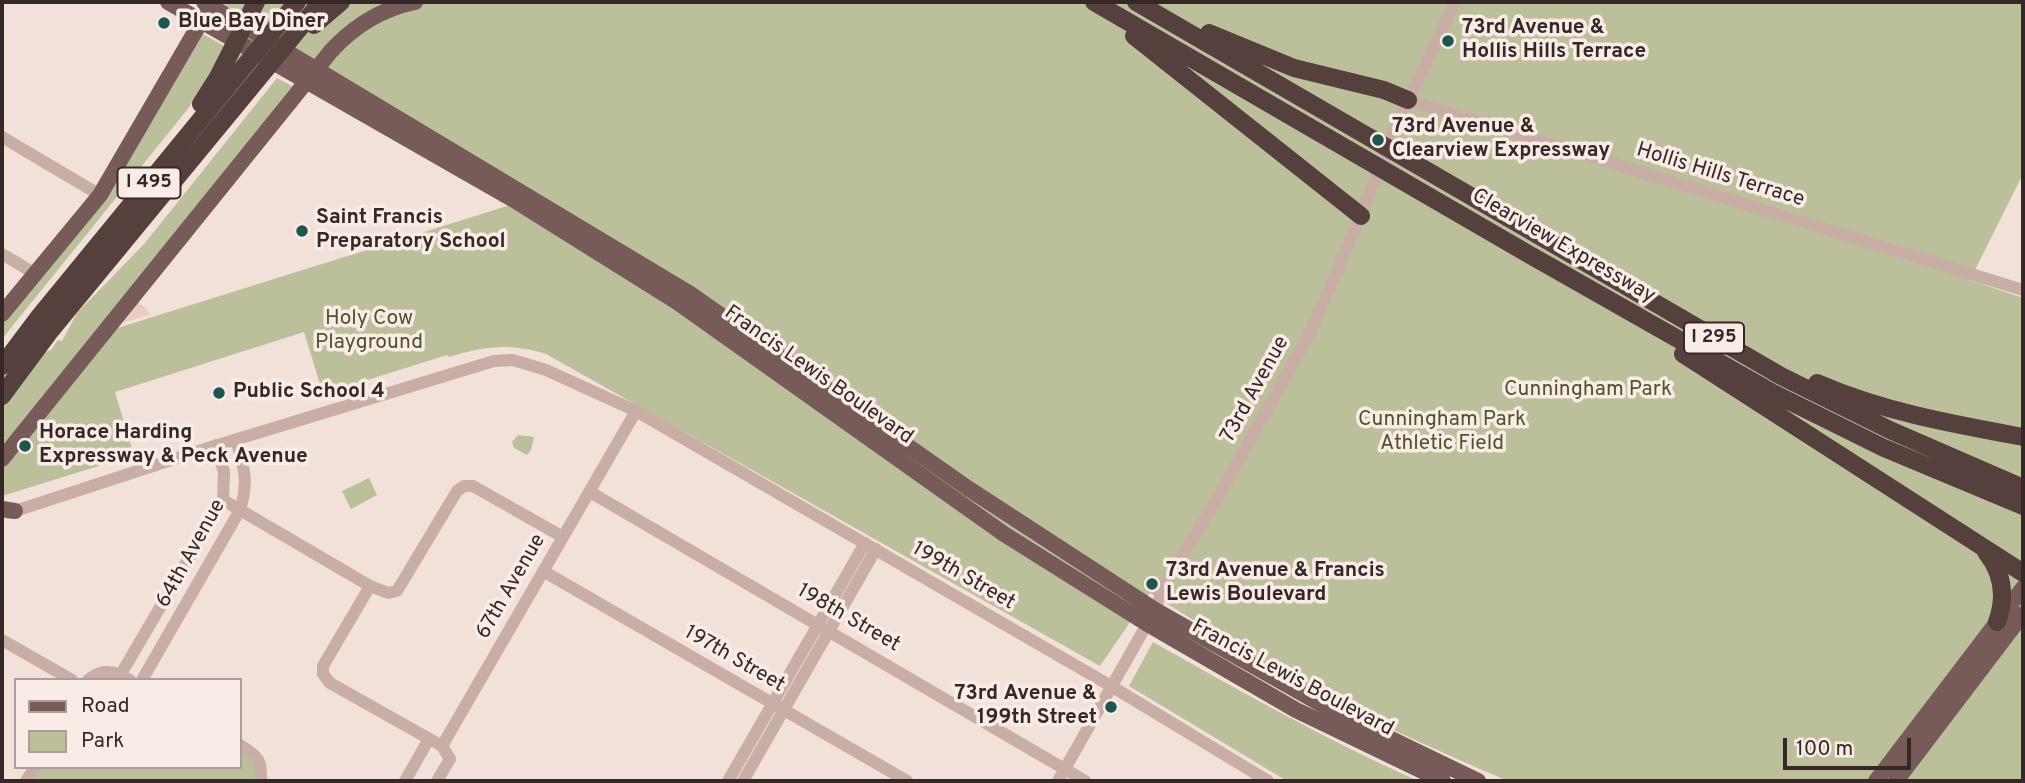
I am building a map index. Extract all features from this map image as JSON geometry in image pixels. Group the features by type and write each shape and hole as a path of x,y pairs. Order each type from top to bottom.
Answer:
{"highway":[{"path":"115,224 208,93 256,2"},
{"name":"I 495","path":"2,366 297,2"},
{"name":"I 495","path":"2,396 51,330 321,2"},
{"path":"216,130 317,21 341,2"},
{"path":"1092,2 1362,216"},
{"name":"Clearview Expressway","path":"1092,2 1747,378 1828,421 1923,465 2023,506"},
{"name":"Clearview Expressway","path":"1136,2 1773,371 1837,405 2023,488"},
{"path":"1142,2 1279,63 1384,90 1408,100"},
{"path":"1530,255 2023,573"},
{"path":"1668,311 1860,401 1926,418 2023,437"},
{"path":"1973,541 1991,559 2000,580 2002,597 1997,622"}],"main road":[{"name":"Francis Lewis Boulevard","path":"168,2 207,7 231,27 689,293 1150,616 1296,710 1443,781"},
{"path":"2,459 340,41 360,25 395,7 415,2"},
{"path":"2,314 100,195 207,7"},
{"path":"1877,781 2023,589"},
{"path":"1896,781 2023,614"},
{"name":"Francis Lewis Boulevard","path":"1150,616 1326,707 1478,781"}],"street":[{"name":"73rd Avenue","path":"1058,781 1164,586 1217,499 1310,333 1362,216 1390,139 1455,2"},
{"name":"Hollis Hills Terrace","path":"1408,100 2022,288"},
{"path":"2,137 100,195"},
{"path":"2,254 34,273"},
{"name":"199th Street","path":"6,512 494,361 513,360 546,370 636,411 1111,686 1268,781"},
{"name":"67th Avenue","path":"437,781 450,759 442,746 636,411"},
{"name":"64th Avenue","path":"143,678 240,510 247,490 236,440"},
{"name":"64th Avenue","path":"126,677 165,599 223,500 223,472 216,445"},
{"path":"223,500 370,586 387,593 397,591 457,491 464,486 473,486 563,537"},
{"name":"198th Street","path":"590,492 1085,781"},
{"path":"743,781 778,708 870,546"},
{"name":"197th Street","path":"543,571 906,781"},
{"path":"370,586 323,666 323,674 330,683 442,746"},
{"path":"165,599 184,609"},
{"path":"2,640 68,678"},
{"path":"90,678 108,671 126,677"},
{"path":"728,781 778,708"},
{"path":"405,781 429,739"},
{"path":"242,746 256,755 262,766 261,781"}],"green space":[{"name":"Cunningham Park","path":"221,2 2023,2 2023,174 1970,280 2023,298 2023,781 1508,781 1403,735 1326,697 1262,662 1150,593 1100,666 546,354 520,348 497,347 449,357 447,355 323,394 304,332 115,392 134,455 2,496 2,369 51,350 58,340 62,341 77,313 145,243 277,78 292,86 92,336 539,196 265,29 233,66 251,21"},
{"path":"203,34 226,47 215,70 187,110 2,339 2,324 116,183"},
{"path":"518,435 534,437 527,455 514,448 512,442"},
{"path":"369,478 377,495 351,509 342,491"},
{"path":"1153,642 1317,732 1418,781 1287,781 1129,686"},
{"path":"242,750 253,762 256,771 256,781 33,781 40,769 242,769"}],"shaded area":[{"path":"138,301 149,315 122,323"}],"place":[{"name":"Blue Bay Diner","path":"164,23"},
{"name":"73rd Avenue & Hollis Hills Terrace","path":"1448,41"},
{"name":"73rd Avenue & Clearview Expressway","path":"1378,140"},
{"name":"Saint Francis Preparatory School","path":"302,231"},
{"name":"Public School 4","path":"219,393"},
{"name":"Horace Harding Expressway & Peck Avenue","path":"25,446"},
{"name":"73rd Avenue & Francis Lewis Boulevard","path":"1152,584"},
{"name":"73rd Avenue & 199th Street","path":"1111,707"}],"park label":[{"name":"Holy Cow Playground","path":"369,332"},
{"name":"Cunningham Park Athletic Field","path":"1442,433"}]}
